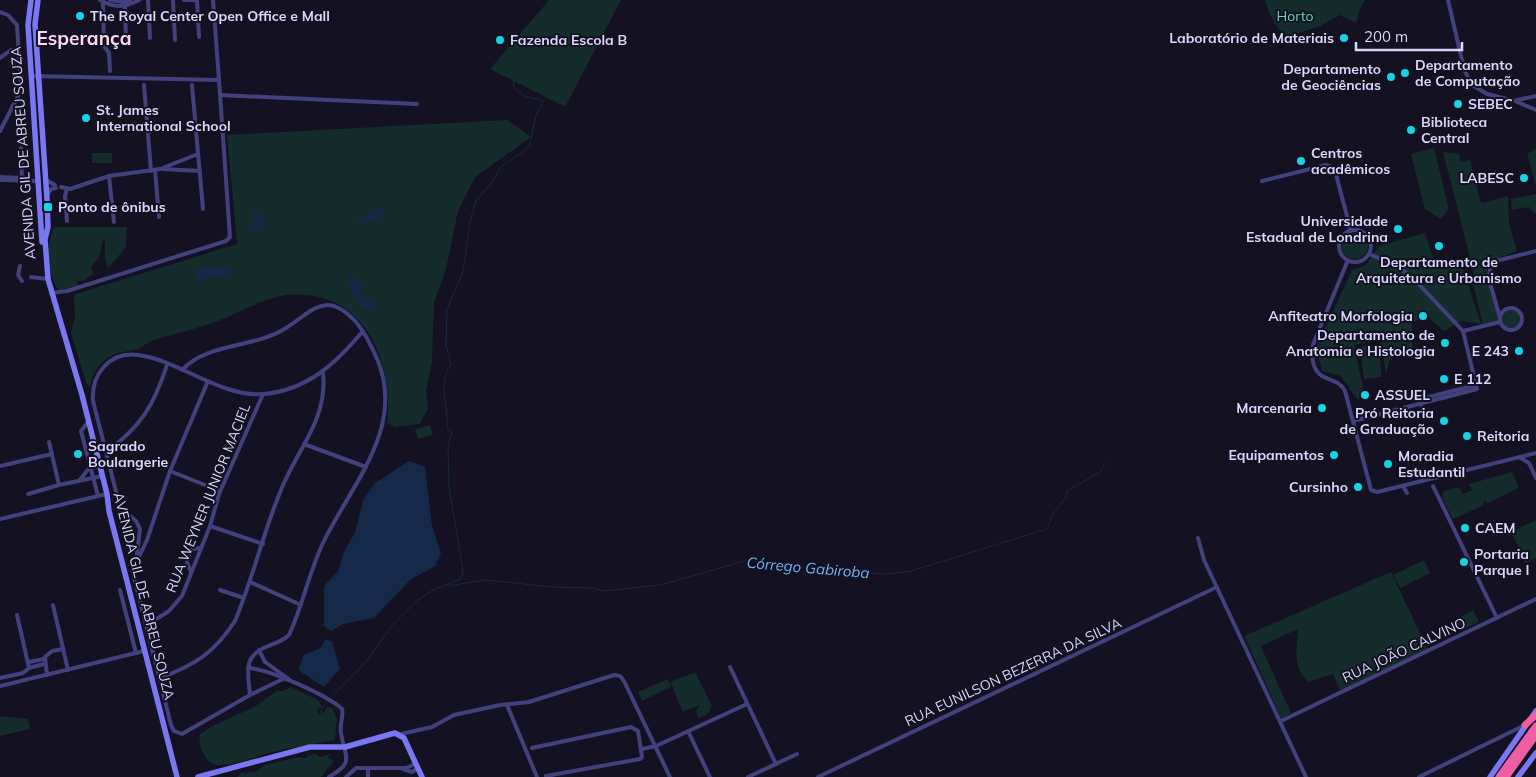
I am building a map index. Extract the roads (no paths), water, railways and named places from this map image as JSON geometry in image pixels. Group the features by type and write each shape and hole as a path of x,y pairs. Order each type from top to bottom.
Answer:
{"highway":[{"path":"1525,725 1536,715"},
{"path":"1499,777 1536,726"},
{"path":"1506,777 1536,736"}],"street":[{"name":"AVENIDA GIL DE ABREU SOUZA","path":"31,0 28,25 31,78 40,212 47,279 107,494 109,511 177,777"},
{"name":"AVENIDA GIL DE ABREU SOUZA","path":"38,0 35,24 48,220 45,239 47,279"},
{"path":"110,0 124,2 130,0"},
{"path":"110,71 109,53 104,46 101,1 116,6 125,6 139,0"},
{"path":"148,0 150,38"},
{"path":"172,0 174,40"},
{"path":"184,0 197,0 199,37"},
{"path":"51,293 67,291 226,241 230,237 213,0"},
{"path":"1448,0 1464,69 1471,84 1487,94 1515,100 1536,110"},
{"path":"125,6 126,41"},
{"path":"0,12 11,17 18,29 21,93 0,131"},
{"path":"0,58 11,50 19,50"},
{"path":"31,78 219,80"},
{"path":"144,85 159,218"},
{"path":"192,85 203,209"},
{"path":"220,96 417,104"},
{"path":"1515,100 1536,96"},
{"path":"0,179 22,178 21,148"},
{"path":"160,169 198,154"},
{"path":"1262,181 1326,165 1330,166 1335,171 1351,231"},
{"path":"46,180 67,188 109,176 160,169 200,172"},
{"path":"109,176 114,222"},
{"path":"0,179 38,181"},
{"path":"47,199 50,190 58,186"},
{"path":"67,188 65,196 67,221"},
{"path":"40,212 44,222 48,220"},
{"path":"1351,231 1361,232 1369,239 1371,244 1369,254 1362,260 1348,260 1342,254 1340,245 1343,236 1351,231"},
{"path":"1500,320 1502,311 1509,308 1519,311 1522,318 1520,325 1514,330 1505,329 1500,320 1489,278 1490,266 1496,261 1536,251"},
{"path":"1353,421 1421,405 1425,398 1476,385 1463,331 1411,276 1393,264 1369,254"},
{"path":"1348,260 1311,350 1314,368 1319,375 1340,384 1344,388 1371,490 1374,492 1403,486 1536,453"},
{"path":"20,266 18,275 22,281"},
{"path":"31,277 47,279"},
{"path":"182,370 203,354 249,344 277,333 319,305 329,304 337,306 363,331 382,372 386,402 381,434 366,467 322,544 289,635 284,640 259,650 251,657 248,668 250,695"},
{"path":"1463,331 1500,320"},
{"path":"285,677 250,695 188,733 178,733 171,725 134,567 138,524 119,503 93,401 92,390 96,375 115,359 125,355 141,355 233,391 263,394 292,389 323,373 363,331"},
{"path":"106,452 138,425 153,404 168,365"},
{"path":"160,678 185,669 216,647 235,621 281,490 323,402 323,373"},
{"path":"134,567 147,540 170,471 208,381"},
{"name":"RUA WEYNER JUNIOR MACIEL","path":"147,625 176,604 210,526 220,491 263,394"},
{"name":"AVENIDA GIL DE ABREU SOUZA","path":"88,422 81,431 98,496"},
{"path":"48,442 59,485"},
{"path":"304,444 366,467"},
{"path":"0,466 52,454"},
{"path":"1519,457 1529,463 1536,478"},
{"path":"80,481 90,467"},
{"path":"170,471 220,491"},
{"path":"28,494 102,476"},
{"path":"1403,486 1407,493"},
{"path":"1433,486 1498,618"},
{"path":"0,519 107,494"},
{"path":"210,526 262,544"},
{"path":"1198,538 1204,560 1306,777"},
{"path":"138,540 147,540"},
{"path":"191,572 188,562 191,549 201,548"},
{"path":"250,582 301,605"},
{"name":"RUA EUNILSON BEZERRA DA SILVA","path":"818,777 1218,587"},
{"path":"120,590 136,653"},
{"path":"220,590 244,598"},
{"name":"RUA JOÃO CALVINO","path":"1280,721 1536,599"},
{"path":"53,605 68,670"},
{"path":"18,615 29,668"},
{"path":"46,675 44,659 47,654 52,651 63,650"},
{"path":"259,650 265,662 285,677 341,707 343,714 340,732 345,746 345,765 341,771 329,777"},
{"path":"0,686 144,651"},
{"path":"29,662 44,659"},
{"path":"0,678 23,673 29,668 44,664"},
{"path":"730,667 776,764"},
{"path":"248,668 261,669 285,677"},
{"path":"198,777 310,747 345,746 391,734 401,734 432,727 454,715 529,702 614,675 620,676 624,682 670,777"},
{"path":"654,745 747,704"},
{"path":"507,705 537,777"},
{"path":"1490,777 1536,711"},
{"path":"1419,777 1525,725"},
{"path":"532,748 631,727 638,731 642,749 640,759 546,776"},
{"path":"688,731 710,777"},
{"path":"401,734 422,777"},
{"path":"642,749 670,738"},
{"path":"660,756 663,742"},
{"path":"1518,777 1536,753"},
{"path":"748,777 797,754"},
{"path":"346,777 356,768 382,770 410,767 415,762"},
{"path":"399,767 412,772 418,768"},
{"path":"368,768 368,777"}],"water":[{"path":"381,206 385,209 382,216 359,225 359,221"},
{"path":"255,210 264,220 263,225 255,231 251,227 255,221 253,212"},
{"path":"205,266 218,269 229,267 232,271 227,275 198,281 195,276 196,271"},
{"path":"352,277 362,284 360,292 365,298 374,303 373,310 362,308 352,293 349,283"},
{"path":"409,461 425,467 432,526 441,553 435,566 410,580 374,618 343,624 331,631 324,626 324,586 338,571 345,549 355,533 363,500 375,483"},
{"path":"326,639 332,642 340,669 324,687 298,670 304,655 320,648"}],"waterway":[{"path":"334,694 365,663 394,623 419,599 435,589 461,579 463,570 449,488 448,445 452,432 447,429 444,388 447,372 451,364 446,345 447,309 463,272 470,221 476,201 492,182 501,167 524,151 530,144 536,115 543,101 519,93 513,85 515,77 529,73 532,55 541,36 564,19 578,0"},
{"name":"Córrego Gabiroba","path":"447,586 485,580 553,587 594,588 604,591 660,585 748,560 834,572 889,574 911,571 1047,529 1053,514 1067,496 1067,491 1100,472 1105,463"},
{"path":"309,737 324,705"},
{"path":"302,777 309,752"}],"place":[{"name":"The Royal Center Open Office e Mall","path":"80,16"},
{"name":"Laboratório de Materiais","path":"1344,38"},
{"name":"Fazenda Escola B","path":"500,40"},
{"name":"Departamento de Computação","path":"1405,73"},
{"name":"Departamento de Geociências","path":"1391,77"},
{"name":"SEBEC","path":"1458,104"},
{"name":"St. James International School","path":"86,118"},
{"name":"Biblioteca Central","path":"1411,130"},
{"name":"Centros acadêmicos","path":"1301,161"},
{"name":"LABESC","path":"1524,178"},
{"name":"Ponto de ônibus","path":"48,207"},
{"name":"Universidade Estadual de Londrina","path":"1398,229"},
{"name":"Departamento de Arquitetura e Urbanismo","path":"1439,246"},
{"name":"Anfiteatro Morfologia","path":"1423,316"},
{"name":"Departamento de Anatomia e Histologia","path":"1445,343"},
{"name":"E 243","path":"1519,351"},
{"name":"E 112","path":"1444,379"},
{"name":"ASSUEL","path":"1365,395"},
{"name":"Marcenaria","path":"1322,408"},
{"name":"Pró Reitoria de Graduação","path":"1444,421"},
{"name":"Reitoria","path":"1467,436"},
{"name":"Sagrado Boulangerie","path":"78,454"},
{"name":"Equipamentos","path":"1334,455"},
{"name":"Moradia Estudantil","path":"1388,464"},
{"name":"Cursinho","path":"1358,487"},
{"name":"CAEM","path":"1465,528"},
{"name":"Portaria Parque I","path":"1464,562"}],"district":[{"name":"Esperança","path":"84,38"}],"park label":[{"name":"Horto","path":"1295,16"}]}
